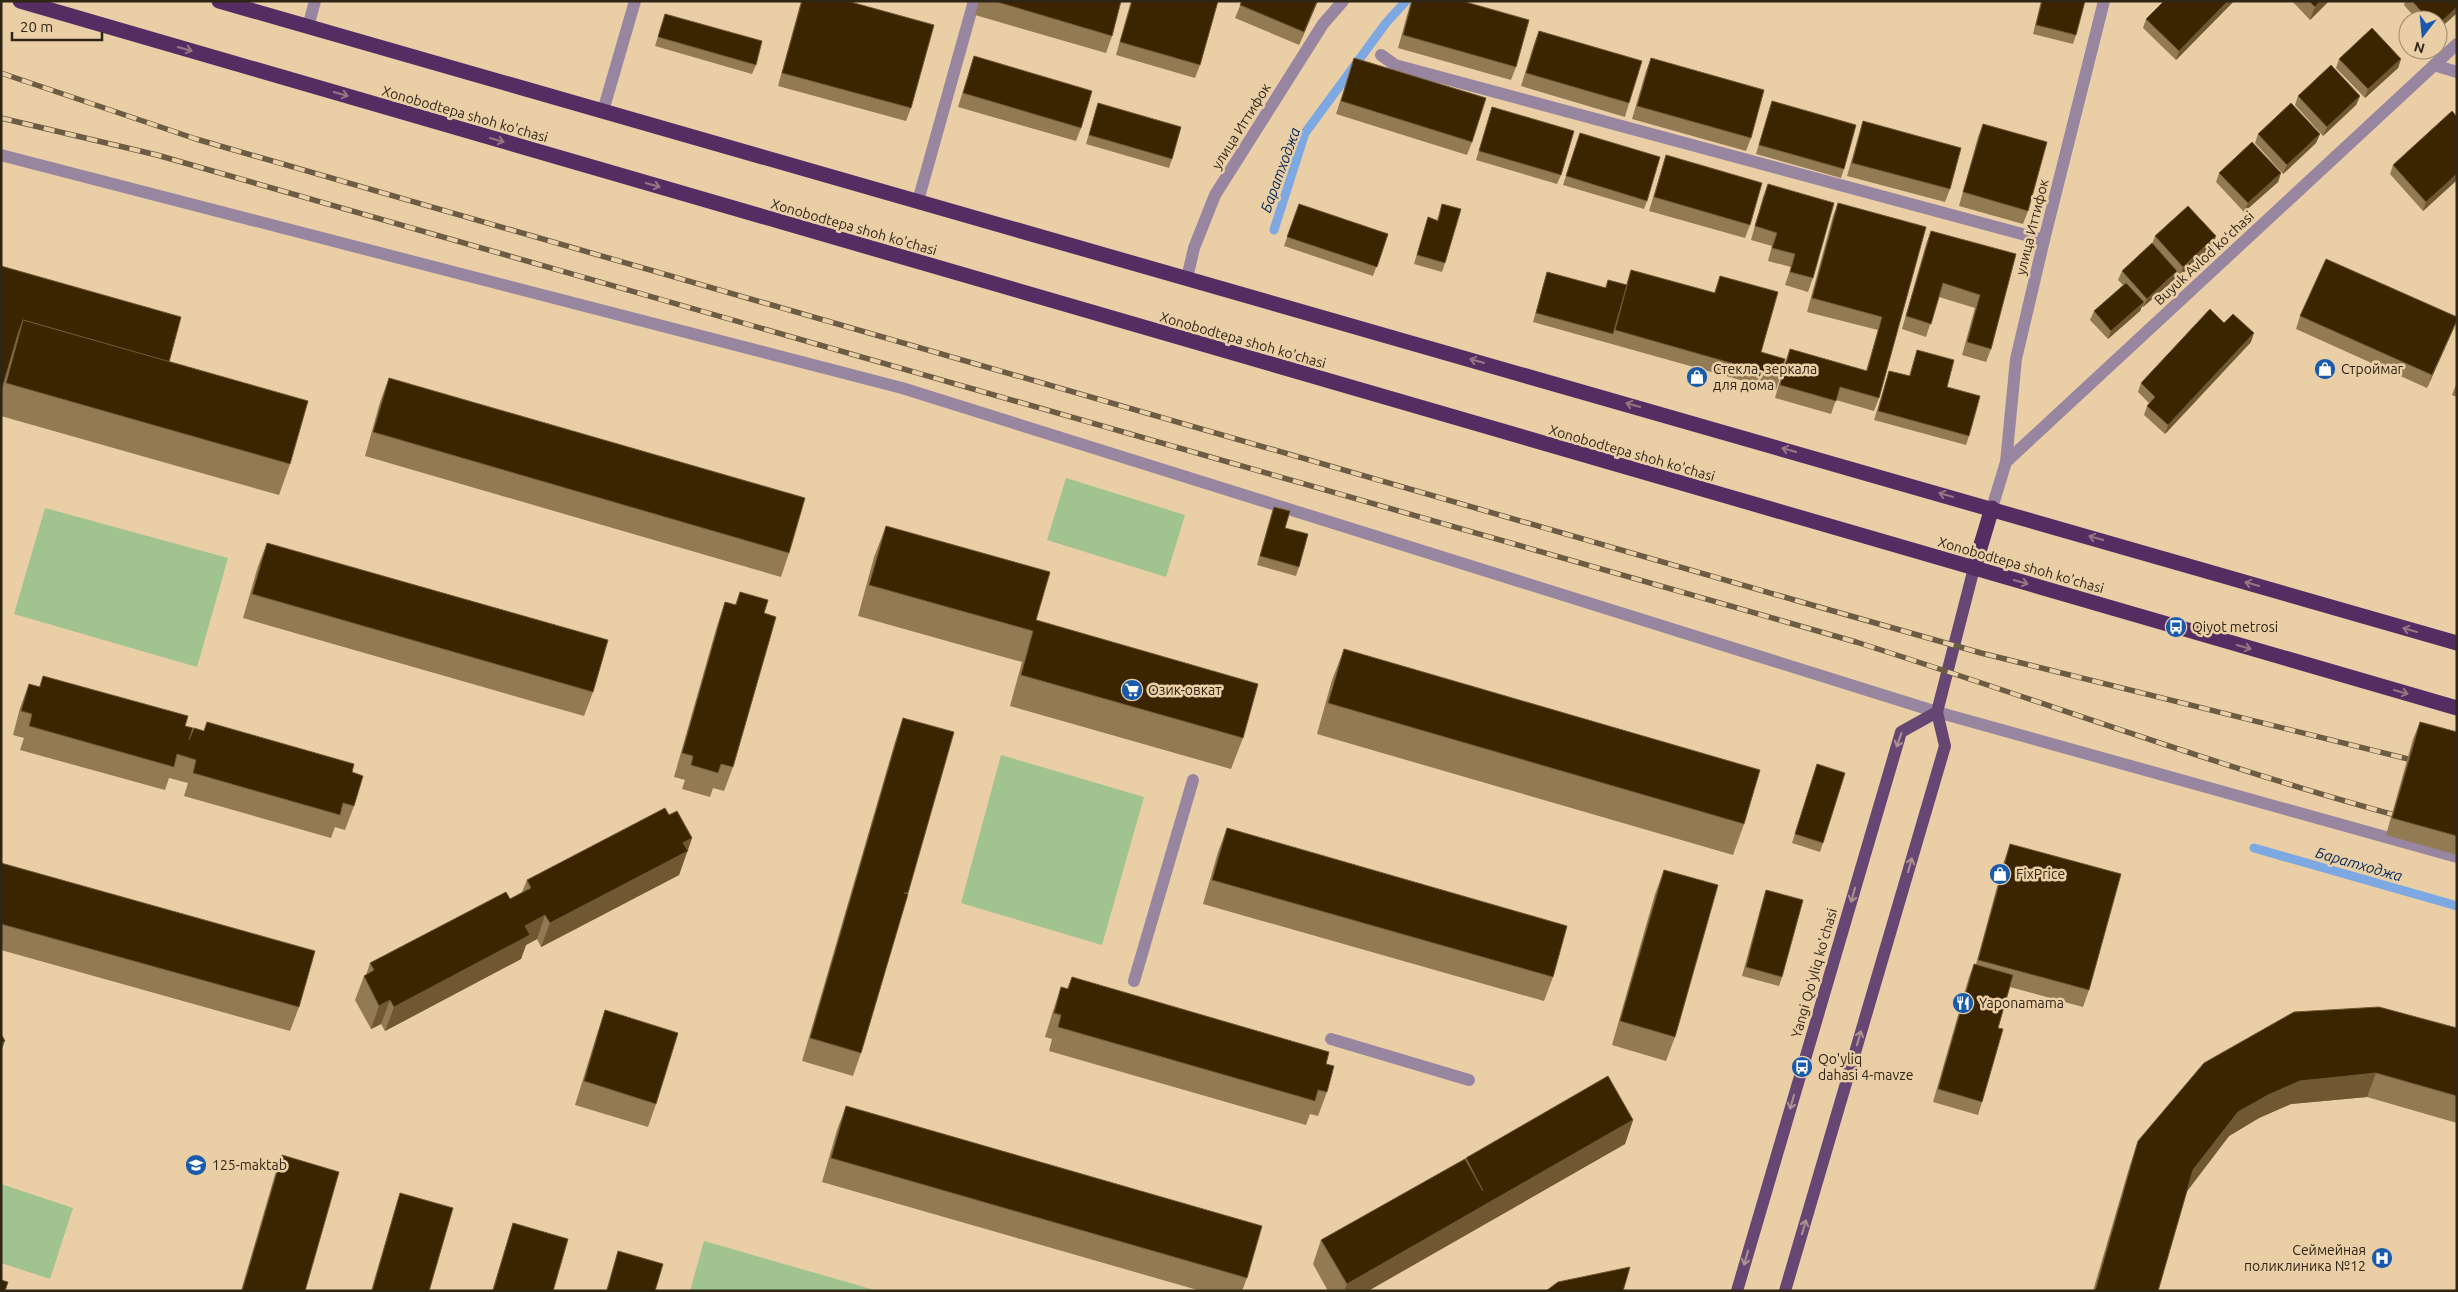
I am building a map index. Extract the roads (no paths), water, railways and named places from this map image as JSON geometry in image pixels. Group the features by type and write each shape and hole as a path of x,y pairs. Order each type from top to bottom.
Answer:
{"highway":[{"name":"Xonobodtepa shoh ko'chasi","path":"20,1 2457,708"},
{"path":"219,1 1992,508 2159,559 2457,643"},
{"path":"1974,568 1992,508"}],"main road":[{"path":"1785,1291 1944,746 1937,712 1974,568"},
{"name":"Yangi Qo'yliq ko'chasi","path":"1737,1291 1900,732 1937,712"}],"street":[{"path":"308,27 316,1"},
{"path":"603,111 635,1"},
{"path":"918,201 974,1"},
{"name":"улица Иттифок","path":"1187,278 1194,248 1215,195 1323,24 1343,1"},
{"name":"улица Иттифок","path":"2006,462 2016,359 2104,1"},
{"name":"Buyuk Avlod koʻchasi","path":"2006,462 2457,44"},
{"path":"1381,55 1395,65 2044,240"},
{"path":"2434,65 2457,72"},
{"path":"1,155 902,388 1937,712 2457,857"},
{"path":"1992,508 2006,462"},
{"path":"1134,981 1193,780"},
{"path":"1331,1039 1469,1080"}],"waterway":[{"name":"Баратходжа","path":"1274,230 1305,133 1386,23 1406,1"},
{"name":"Баратходжа","path":"2254,848 2457,906"}],"railway":[{"path":"1,73 196,139 1798,601 1981,653 2420,762"},
{"path":"1,118 157,155 1856,642 2267,778 2406,818"}],"place":[{"name":"Строймаг","path":"2325,369"},
{"name":"Стекла, зеркала для дома","path":"1697,377"},
{"name":"Qiyot metrosi","path":"2176,627"},
{"name":"Озик-овкат","path":"1132,690"},
{"name":"FixPrice","path":"2000,874"},
{"name":"Yaponamama","path":"1963,1003"},
{"name":"Qo'yliq dahasi 4-mavze","path":"1802,1067"},
{"name":"125-maktab","path":"196,1165"},
{"name":"Сеймейная поликлиника №12","path":"2382,1258"}]}
